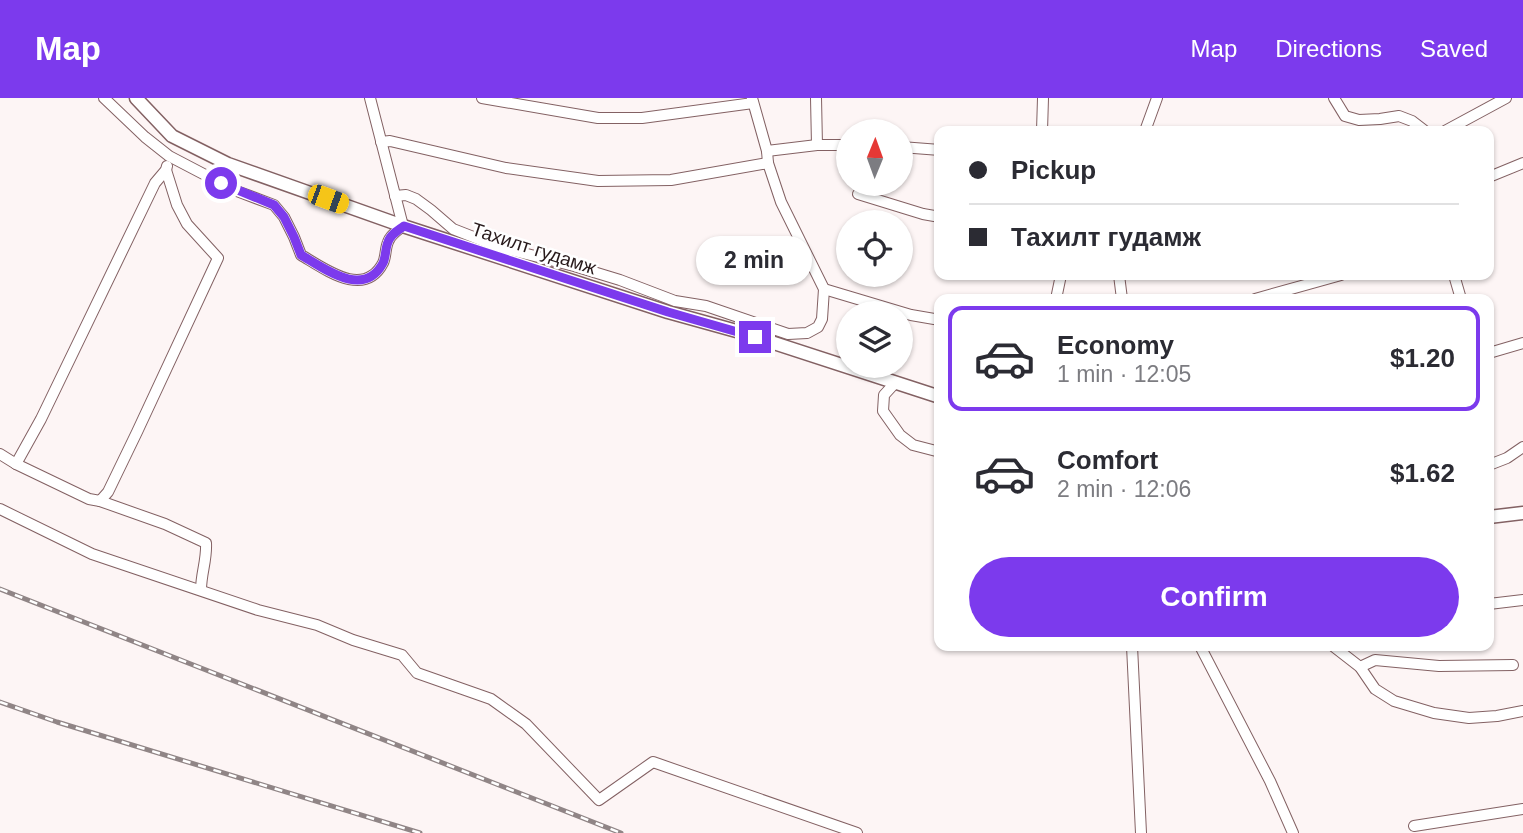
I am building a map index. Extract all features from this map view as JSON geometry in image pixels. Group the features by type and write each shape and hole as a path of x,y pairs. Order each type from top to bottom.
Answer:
{"main road":[{"name":"Тахилт гудамж","path":"136,98 172,136 228,164 404,226 773,336 934,395"},
{"path":"1494,516 1523,513"}],"street":[{"path":"104,98 169,156 234,190 274,205 289,227 301,255 346,278 360,282 376,275 384,260 389,239 404,226 370,98"},
{"path":"482,98 598,118 642,118 753,100 768,163 781,202 824,289 822,319 818,327 807,333 773,336"},
{"path":"816,98 817,145"},
{"path":"1042,126 1044,98"},
{"path":"1147,126 1157,98"},
{"path":"1334,98 1345,116 1359,120 1399,116 1418,126"},
{"path":"1454,126 1506,98"},
{"path":"381,142 390,141 506,167 598,181 671,180 768,163"},
{"path":"767,151 836,145"},
{"path":"914,148 934,150"},
{"path":"16,464 41,419 155,183 166,170 169,156"},
{"path":"1494,175 1523,163"},
{"path":"100,501 108,492 218,258 187,224 177,205 166,170"},
{"path":"395,195 416,199 453,229 499,247 597,273 672,306"},
{"path":"864,196 934,216"},
{"path":"1273,294 1323,280"},
{"path":"824,289 911,315 934,319"},
{"path":"1494,352 1523,343"},
{"path":"895,383 884,395 883,411 900,435 913,445 934,450"},
{"path":"1494,463 1523,447"},
{"path":"0,454 89,499 165,524 206,543 207,555 201,590"},
{"path":"0,509 92,554 258,610 317,625 401,655 417,673 491,699 526,724 599,800 653,762 857,833"},
{"path":"1494,603 1523,600"},
{"path":"1132,651 1141,833"},
{"path":"1203,651 1270,781 1293,833"},
{"path":"1339,651 1360,667 1375,689 1394,701 1434,713 1469,718 1523,711"},
{"path":"1360,667 1375,660 1440,666 1513,665"},
{"path":"1414,826 1523,809"}],"railway":[{"path":"0,589 621,833"},
{"path":"0,702 57,722 420,833"}],"route":[{"path":"221,183 274,205 284,217 301,255 346,278 360,282 376,275 384,260 389,239 404,226 668,312 755,337"}]}
